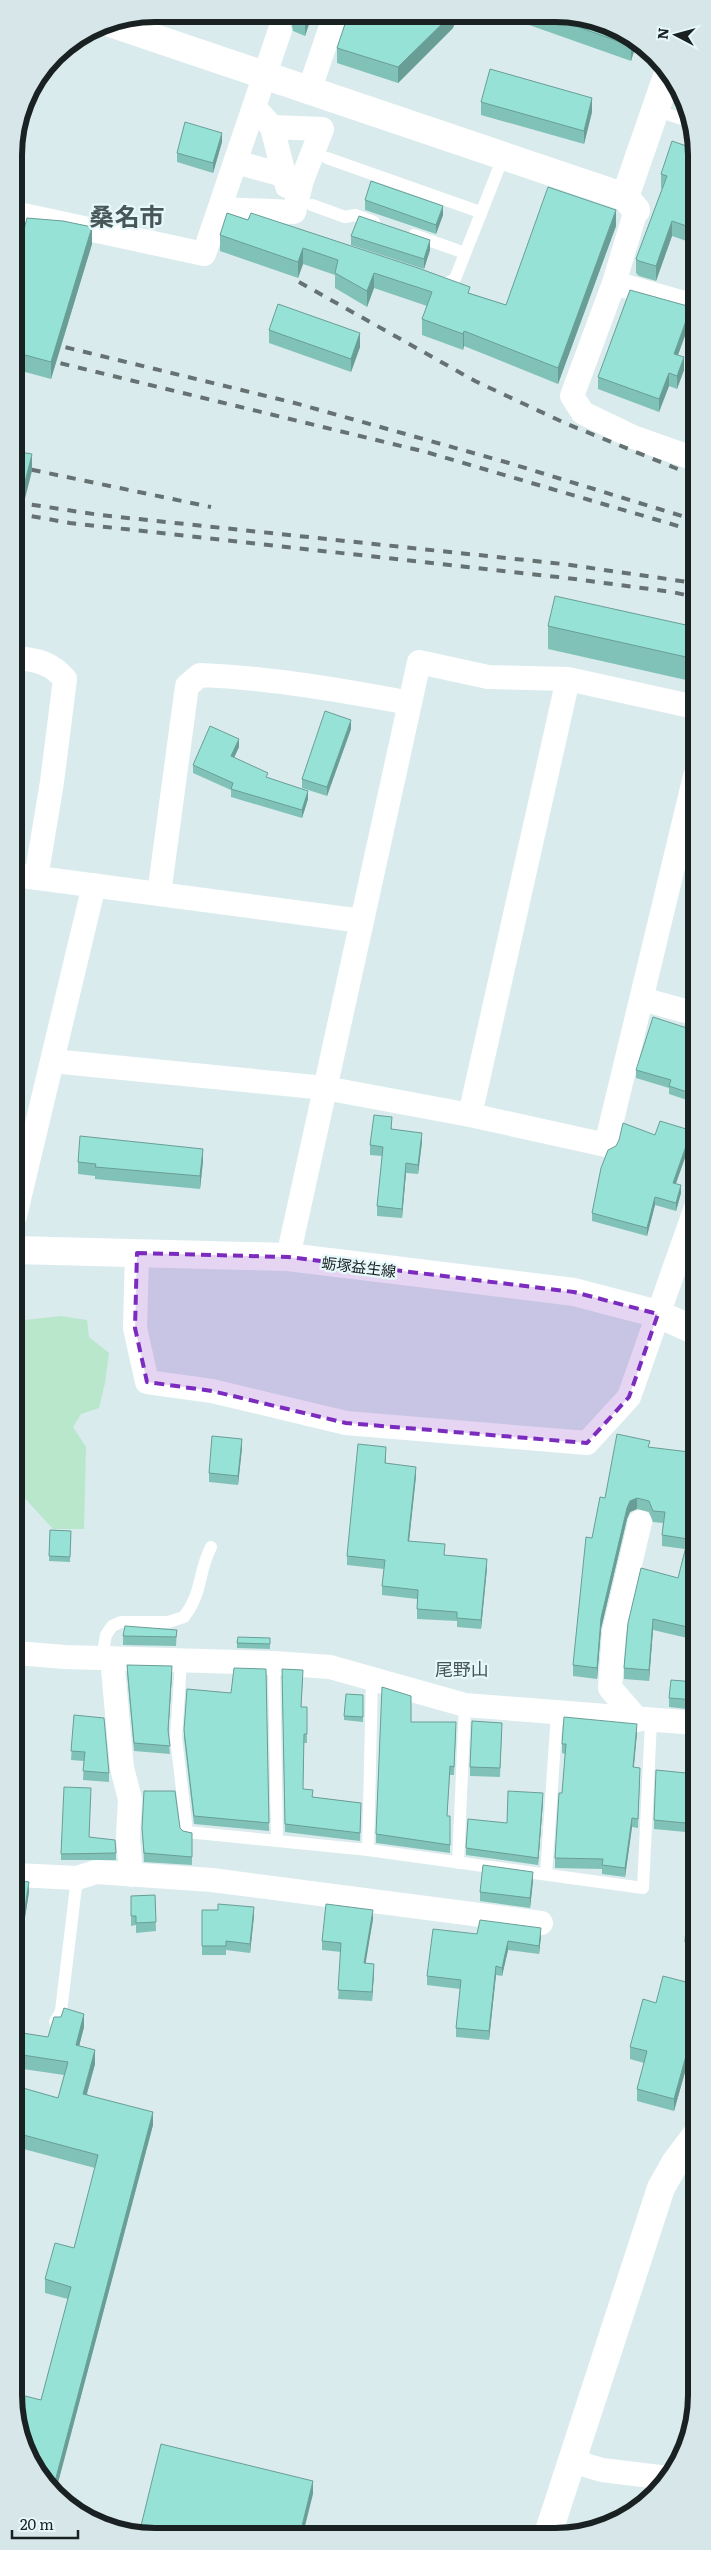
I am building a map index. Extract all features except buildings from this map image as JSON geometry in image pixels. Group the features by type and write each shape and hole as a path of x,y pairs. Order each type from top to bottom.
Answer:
{"street":[{"path":"309,91 332,23"},
{"path":"121,27 504,155 631,204"},
{"path":"23,214 204,254 280,30"},
{"path":"665,81 655,110 631,204 614,283 572,396 583,413 633,437 688,457"},
{"path":"220,209 303,208 293,177 272,127 255,108"},
{"path":"272,127 322,130 293,177"},
{"path":"235,162 293,177"},
{"path":"614,283 688,304"},
{"path":"23,659 39,660 55,668 65,680 54,772 26,877 94,884 362,921"},
{"path":"288,1257 419,662 488,677 568,679 688,706"},
{"path":"159,894 187,686 200,675 248,677 315,685 410,703"},
{"path":"470,1115 568,679"},
{"path":"52,1061 325,1088 470,1115 606,1145 688,805"},
{"path":"23,1184 94,884"},
{"path":"642,999 688,1012"},
{"path":"136,1253 134,1328 147,1382 212,1391 346,1422 587,1443 629,1397 688,1230"},
{"name":"蛎塚益生線","path":"23,1250 288,1257 574,1292 658,1314 688,1327"},
{"path":"640,1522 614,1632 610,1688 644,1720"},
{"path":"22,1653 181,1661 274,1663 330,1667 465,1705 557,1714 688,1723"},
{"path":"107,1658 122,1768 130,1799 128,1836 131,1875"},
{"path":"22,1875 77,1878 96,1872 212,1880 541,1923"},
{"path":"550,2528 661,2188 674,2163 688,2145"},
{"path":"572,2461 602,2470 659,2477"}],"lane":[{"path":"655,110 683,119"},
{"path":"426,278 445,284 455,279 504,155"},
{"path":"327,158 480,212"},
{"path":"303,208 345,217 356,215 383,225"},
{"path":"401,231 465,253"},
{"path":"107,1658 106,1635 112,1626 121,1622 168,1622 184,1617 200,1590 206,1557 211,1547"},
{"path":"181,1661 176,1738 188,1832 368,1850 458,1864 643,1888 644,1720"},
{"path":"274,1663 277,1840"},
{"path":"368,1850 372,1680"},
{"path":"458,1864 465,1705"},
{"path":"546,1874 557,1714"},
{"path":"55,2022 61,2011 77,1878"}],"highlighted area":[{"path":"137,1253 288,1257 574,1292 658,1314 629,1397 587,1443 346,1423 212,1391 147,1382 135,1328"}],"green space":[{"path":"61,1316 87,1320 89,1337 109,1353 99,1408 81,1414 73,1427 86,1447 84,1529 53,1529 22,1496 22,1320"}],"railway":[{"path":"299,282 475,381 567,424 688,473"},
{"path":"48,343 291,402 509,463 688,518"},
{"path":"43,359 426,452 688,529"},
{"path":"23,468 211,507"},
{"path":"23,503 100,515 563,564 688,582"},
{"path":"23,515 70,523 567,578 688,595"}],"district":[{"name":"桑名市","path":"127,215"},
{"name":"尾野山","path":"462,1668"}]}
